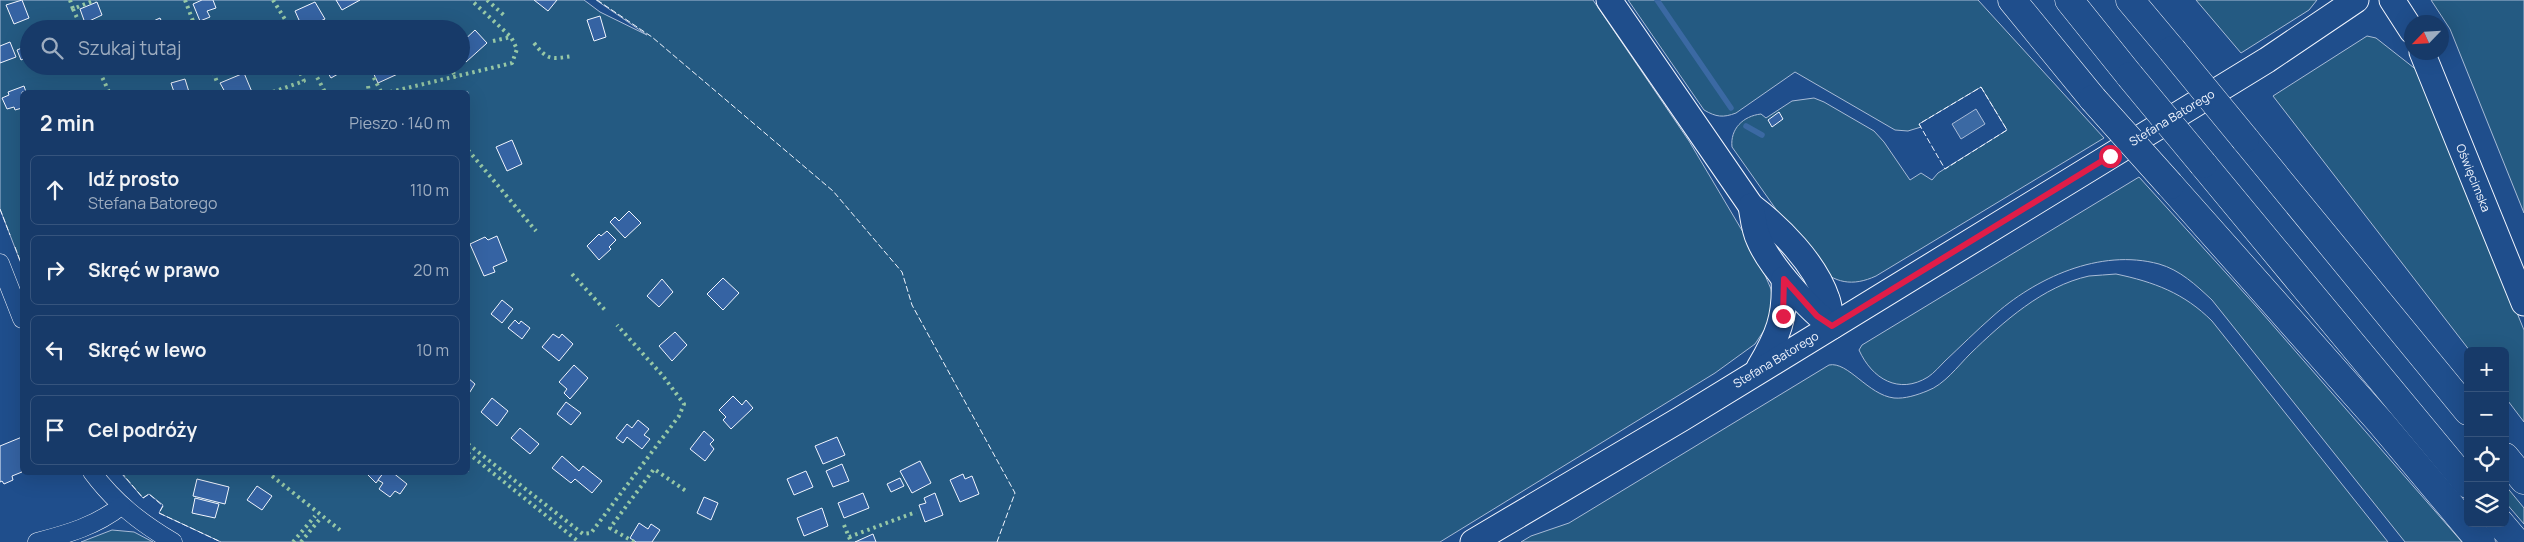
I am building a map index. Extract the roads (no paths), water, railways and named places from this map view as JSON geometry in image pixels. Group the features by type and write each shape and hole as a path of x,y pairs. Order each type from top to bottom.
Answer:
{"highway":[{"path":"2012,0 2093,99 2382,423 2481,542"},
{"path":"2069,0 2466,482"},
{"path":"2130,0 2464,406"},
{"path":"2509,462 2524,480"},
{"path":"2503,527 2516,542"}],"street":[{"path":"1609,0 1751,206 1777,225 1814,274 1828,301 1832,326"},
{"path":"2320,24 2327,0"},
{"name":"Stefana Batorego","path":"1473,542 1832,326 2267,60 2356,0"},
{"path":"2392,0 2404,19"},
{"name":"Oświęcimska","path":"2425,60 2524,304"},
{"path":"1751,206 1758,240 1784,279 1817,316 1832,326"},
{"path":"0,263 6,295 20,316"},
{"path":"1757,371 1780,330 1785,300 1784,279"},
{"path":"95,475 121,506 146,526 174,542"},
{"path":"36,542 87,527 108,516 121,506"}],"waterway":[{"path":"1657,0 1731,108"},
{"path":"1746,126 1762,135"}]}
